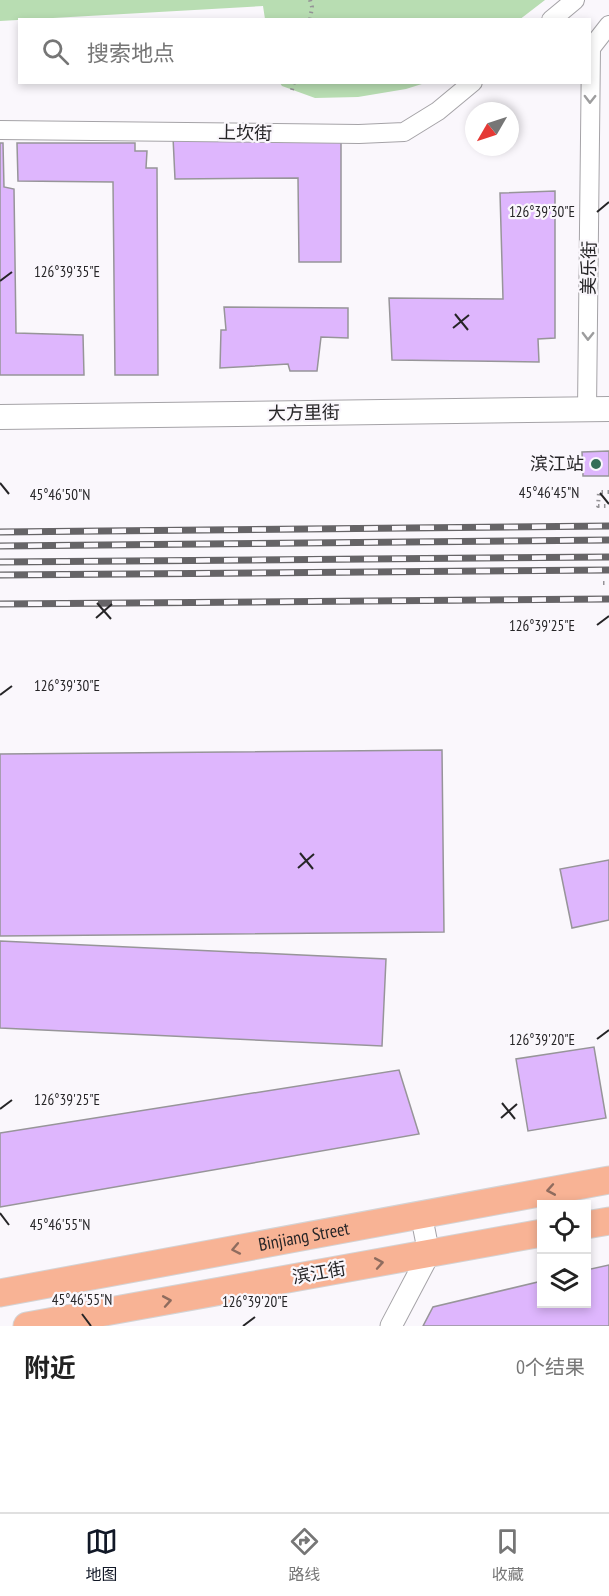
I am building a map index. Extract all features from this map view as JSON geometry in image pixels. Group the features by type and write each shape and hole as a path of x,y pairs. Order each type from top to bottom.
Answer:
{"main road":[{"name":"大方里街","path":"0,403 598,404"},
{"name":"大方里街","path":"0,417 598,404"},
{"name":"Binjiang Street","path":"0,1293 609,1180"},
{"path":"591,1224 609,1221"},
{"name":"滨江街","path":"27,1326 537,1234"}],"street":[{"path":"553,18 575,0"},
{"name":"美乐街","path":"598,404 591,48 609,26"},
{"name":"上坎街","path":"0,130 359,134 404,132 438,111 471,84"},
{"path":"391,1326 429,1254 420,1214"}],"path":[{"path":"310,0 312,7 310,18"},
{"path":"292,90 294,84"},
{"path":"609,492 599,492 597,506 609,506"},
{"path":"603,583 609,583"}],"green space":[{"path":"0,0 545,0 522,18 265,18 263,6 18,18 18,20 0,21"},
{"path":"281,84 422,84 358,97 315,98"}],"building":[{"path":"173,137 341,137 341,262 299,262 298,178 175,179"},
{"path":"0,143 3,143 4,187 14,189 16,333 83,335 84,375 0,375"},
{"path":"17,143 135,143 135,151 147,151 146,168 157,168 158,375 115,375 113,182 18,181"},
{"path":"555,191 555,338 538,339 539,362 392,360 389,298 503,299 500,193"},
{"path":"224,307 348,308 348,338 321,337 317,371 290,371 288,364 220,368 221,330 226,330"},
{"name":"滨江站","path":"609,451 609,476 583,476 582,452"},
{"path":"442,750 444,932 0,936 0,754"},
{"path":"609,860 609,920 572,928 560,869"},
{"path":"0,941 386,959 382,1046 0,1028"},
{"path":"594,1047 606,1118 528,1131 516,1059"},
{"path":"399,1070 419,1134 0,1207 0,1133"},
{"path":"609,1265 609,1326 423,1326 433,1307 537,1282 537,1308 591,1308 591,1269"}],"railway":[{"path":"0,532 609,526"},
{"path":"0,546 609,540"},
{"path":"0,562 609,557"},
{"path":"0,575 609,570"},
{"path":"0,604 609,599"}],"place":[{"name":"滨江站","path":"596,464"}]}
